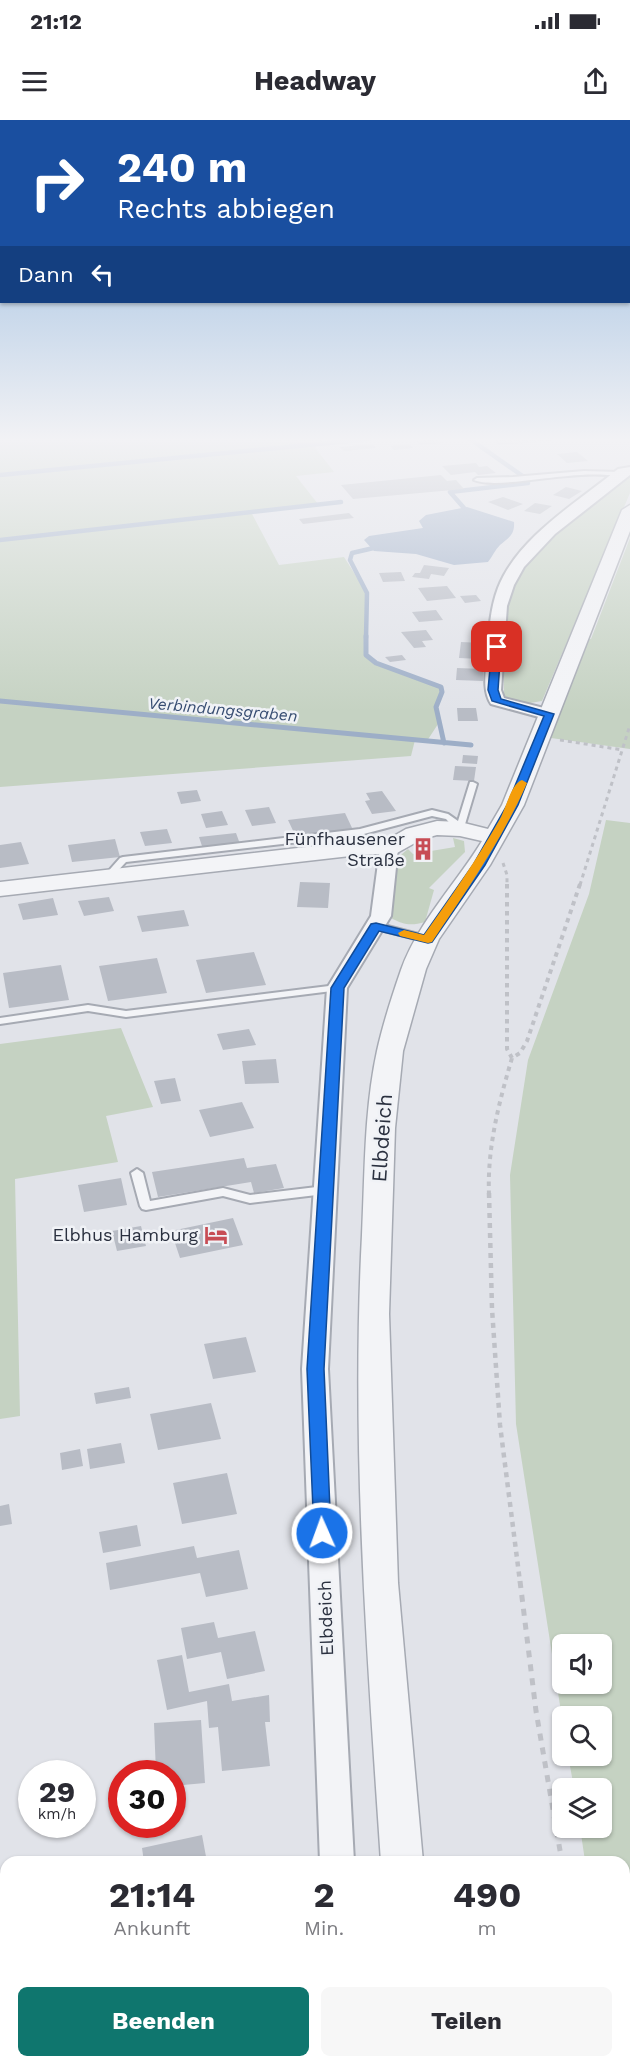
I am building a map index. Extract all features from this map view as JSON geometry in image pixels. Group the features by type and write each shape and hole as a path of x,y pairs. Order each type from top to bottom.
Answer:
{"street":[{"path":"549,530 514,571 500,604 493,690 497,701 549,714"},
{"name":"Elbdeich","path":"402,1856 380,1583 373,1314 381,1128 390,1051 414,969 431,933 479,865 507,816 622,530"},
{"path":"0,889 360,848 389,848 403,839 424,831 460,830 490,844"},
{"name":"Elbdeich","path":"337,1856 315,1369 337,988 381,916 389,848"}],"lane":[{"path":"460,830 473,784"},
{"path":"108,876 123,860 360,832 432,813 453,818 460,830"},
{"path":"376,926 431,933"},
{"path":"0,1021 88,1008 126,1014 337,988"},
{"path":"137,1173 146,1206 223,1192 250,1199 326,1190"}],"path":[{"path":"561,1856 536,1711 500,1425 492,1309 488,1173 500,1101 512,1058 520,1053 527,1041 573,907 630,725"},
{"path":"560,740 622,750"},
{"path":"490,844 507,875 507,1049 512,1058"}],"green space":[{"path":"0,530 260,530 279,565 344,557 367,593 366,655 384,666 441,687 442,692 436,707 438,724 427,741 415,740 411,756 0,787"},
{"path":"556,530 614,530 542,701 518,705 504,697 503,621 519,575 546,537"},
{"path":"630,538 630,749 551,738 587,638 591,639"},
{"path":"606,820 630,823 630,1856 584,1856 582,1838 612,1838 612,1778 572,1778 570,1766 612,1766 612,1706 560,1706 558,1694 612,1694 612,1634 552,1634 552,1654 516,1424 510,1175 528,1060 589,894"},
{"path":"453,838 464,841 465,852 429,888 434,890 425,922 408,924 391,918 396,859 408,849 413,854 455,847"},
{"path":"121,1028 153,1107 106,1116 118,1162 15,1179 20,1416 0,1419 0,1044"}],"water":[{"path":"411,530 513,530 488,562 454,565 416,554 374,551 364,540 369,536"}],"building":[{"path":"424,565 449,568 444,576 431,574 429,579 412,577 415,573 420,573"},
{"path":"401,572 405,581 383,582 379,573"},
{"path":"447,586 456,598 427,601 418,588"},
{"path":"476,595 481,601 465,603 460,596"},
{"path":"436,610 443,620 419,622 412,612"},
{"path":"426,630 433,640 422,641 426,647 414,648 401,632"},
{"path":"461,642 482,643 480,659 459,658"},
{"path":"402,655 406,660 390,662 385,657"},
{"path":"457,668 483,669 483,681 456,680"},
{"path":"457,708 476,708 478,721 458,721"},
{"path":"463,755 478,756 477,764 462,763"},
{"path":"455,766 476,767 474,781 453,780"},
{"path":"197,790 201,801 181,804 177,792"},
{"path":"382,791 396,811 372,814 365,801 370,800 366,793"},
{"path":"269,807 276,823 252,826 245,810"},
{"path":"222,811 228,825 206,828 201,814"},
{"path":"345,813 353,830 296,837 288,820"},
{"path":"167,829 172,843 145,846 140,832"},
{"path":"236,833 240,844 203,849 199,837"},
{"path":"115,839 120,857 72,862 68,845"},
{"path":"21,842 29,864 0,868 0,845"},
{"name":"Fünfhausener Straße","path":"426,844 432,851 420,853 414,847"},
{"path":"300,882 330,883 328,908 297,907"},
{"path":"109,897 114,911 84,916 78,901"},
{"path":"53,898 58,915 23,920 18,904"},
{"path":"184,910 189,926 142,932 137,916"},
{"path":"254,952 266,985 206,993 196,960"},
{"path":"157,958 167,993 108,1001 99,966"},
{"path":"61,965 69,1000 9,1008 3,973"},
{"path":"249,1029 256,1045 223,1050 217,1034"},
{"path":"276,1059 279,1083 245,1084 242,1061"},
{"path":"175,1078 181,1101 161,1104 154,1081"},
{"path":"242,1102 254,1128 210,1137 199,1110"},
{"path":"244,1158 247,1168 276,1164 284,1188 254,1193 251,1182 158,1197 152,1172"},
{"path":"121,1178 127,1205 84,1212 78,1185"},
{"path":"233,1218 243,1245 180,1258 171,1231"},
{"path":"141,1226 146,1246 117,1251 112,1231"},
{"path":"246,1337 256,1372 213,1379 204,1344"},
{"path":"129,1387 131,1398 96,1404 94,1393"},
{"path":"211,1403 221,1439 158,1450 150,1414"},
{"path":"121,1443 125,1463 90,1469 87,1449"},
{"path":"80,1449 83,1466 62,1470 60,1453"},
{"path":"227,1473 237,1514 182,1524 173,1483"},
{"path":"9,1504 12,1524 0,1526 0,1506"},
{"path":"137,1525 141,1546 103,1553 99,1532"},
{"path":"194,1546 197,1558 239,1550 248,1589 206,1597 200,1573 110,1590 106,1563"},
{"path":"214,1622 218,1638 255,1631 265,1671 227,1679 221,1652 187,1659 181,1628"},
{"path":"182,1655 189,1692 229,1684 232,1701 269,1695 270,1722 265,1722 270,1766 222,1771 218,1727 209,1728 207,1701 167,1710 157,1660"},
{"path":"201,1720 205,1783 186,1785 186,1760 155,1760 154,1723"},
{"path":"202,1835 206,1856 143,1856 142,1848"}],"waterway":[{"path":"0,540 91,530"},
{"path":"366,638 367,593 350,560 352,553 378,547"},
{"path":"366,638 366,655 376,663 441,687 442,692 436,707 444,742"},
{"name":"Verbindungsgraben","path":"0,701 444,742"},
{"path":"444,742 471,745"}],"slow traffic":[{"path":"404,933 428,939 479,865 507,816 522,783"}],"place":[{"name":"Fünfhausener Straße","path":"423,849"},
{"name":"Elbhus Hamburg","path":"216,1235"}],"route":[{"path":"322,1533 315,1369 337,988 376,926 428,939 479,865 513,805 549,714 497,701 493,690 497,647"}]}
